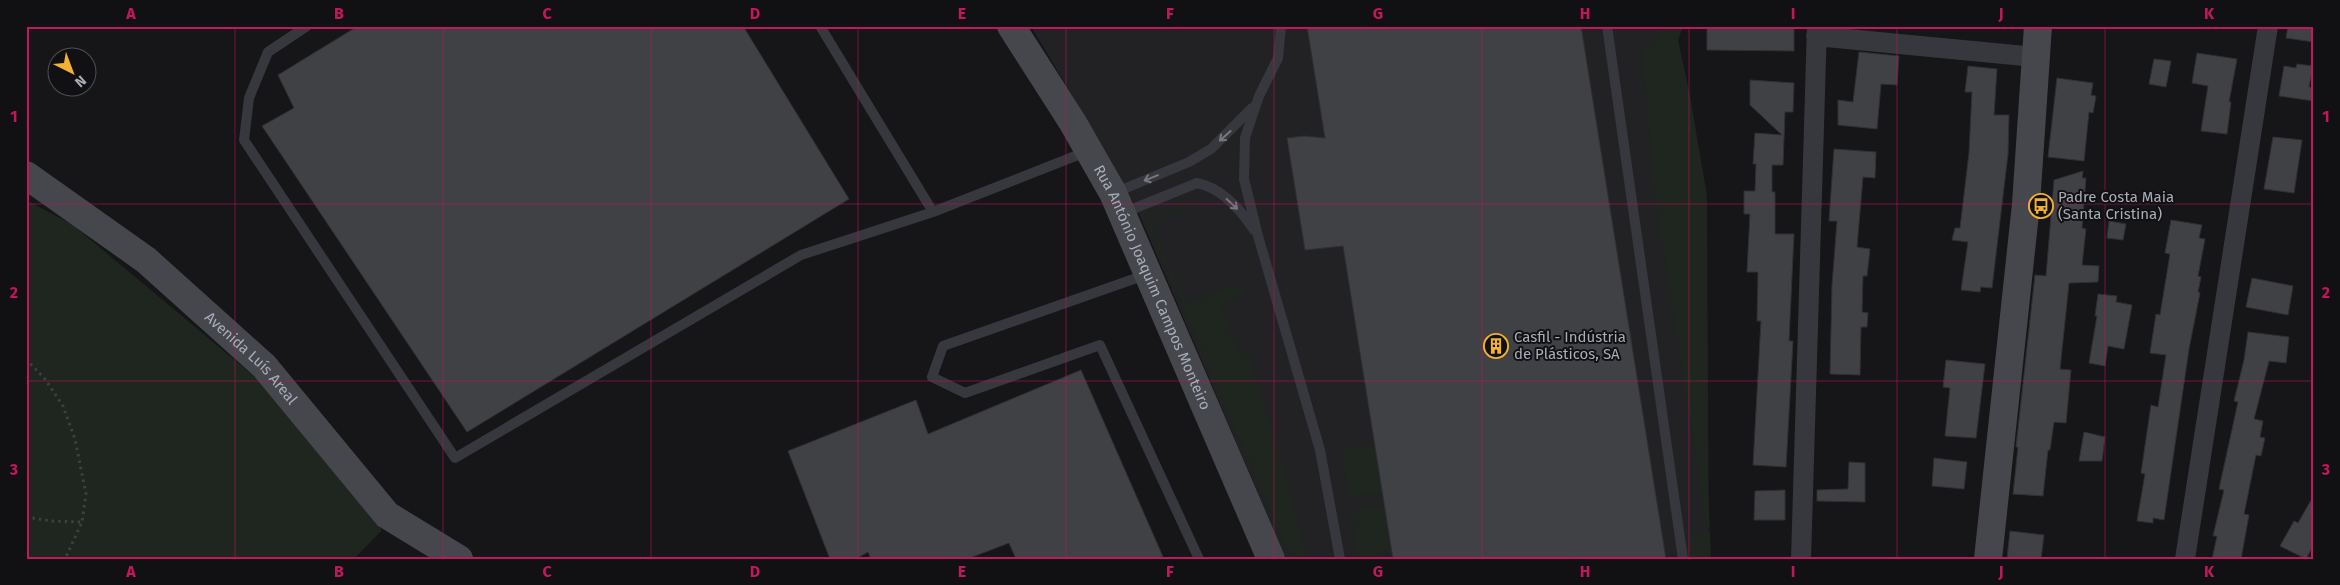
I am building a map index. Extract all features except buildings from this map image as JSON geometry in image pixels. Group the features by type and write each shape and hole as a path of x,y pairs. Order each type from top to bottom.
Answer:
{"street":[{"name":"Rua António Joaquim Campos Monteiro","path":"1011,26 1089,151 1117,203 1271,559"},
{"path":"1988,559 2026,204 2038,26"},
{"path":"2185,559 2268,26"},
{"path":"1801,559 1816,31 2035,58"},
{"name":"Avenida Luís Areal","path":"26,175 146,260 264,366 387,515 459,559"}],"lane":[{"path":"307,26 268,52 248,98 244,140 455,458 801,255 933,212 1089,151"},
{"path":"820,26 933,212"},
{"path":"1281,26 1278,58 1256,103 1244,138 1244,179 1258,236 1320,450 1340,559"},
{"path":"1607,26 1683,559"},
{"path":"1117,203 1211,149 1256,103"},
{"path":"1117,203 1198,183 1208,185 1225,197 1249,222 1258,236"},
{"path":"1149,274 943,346 932,377 965,394 1100,346 1199,559"}],"path":[{"path":"26,359 45,379 63,406 75,439 86,494 82,522 65,559"},
{"path":"26,517 51,521 82,522"}],"shaded area":[{"path":"1031,26 1683,26 1678,40 1707,196 1709,559 1286,559 1140,216 1109,158"},
{"path":"1661,26 1683,26 1678,40 1690,96 1707,196 1706,435 1710,530 1707,526 1655,197 1642,47 1658,37"},
{"path":"26,200 73,225 255,377 382,530 354,559 26,559"},
{"path":"1187,202 1189,206 1150,221 1187,304 1234,284 1244,289 1246,295 1221,303 1239,355 1248,351 1286,476 1306,559 1291,559 1146,220"},
{"path":"1376,446 1384,493 1349,496 1341,449"},
{"path":"1386,508 1392,550 1378,552 1379,559 1358,559 1351,510"},
{"path":"1710,532 1711,559 1691,559 1691,536"}],"place":[{"name":"Padre Costa Maia (Santa Cristina)","path":"2041,206"},
{"name":"Casfil - Indústria de Plásticos, SA","path":"1496,346"}]}
